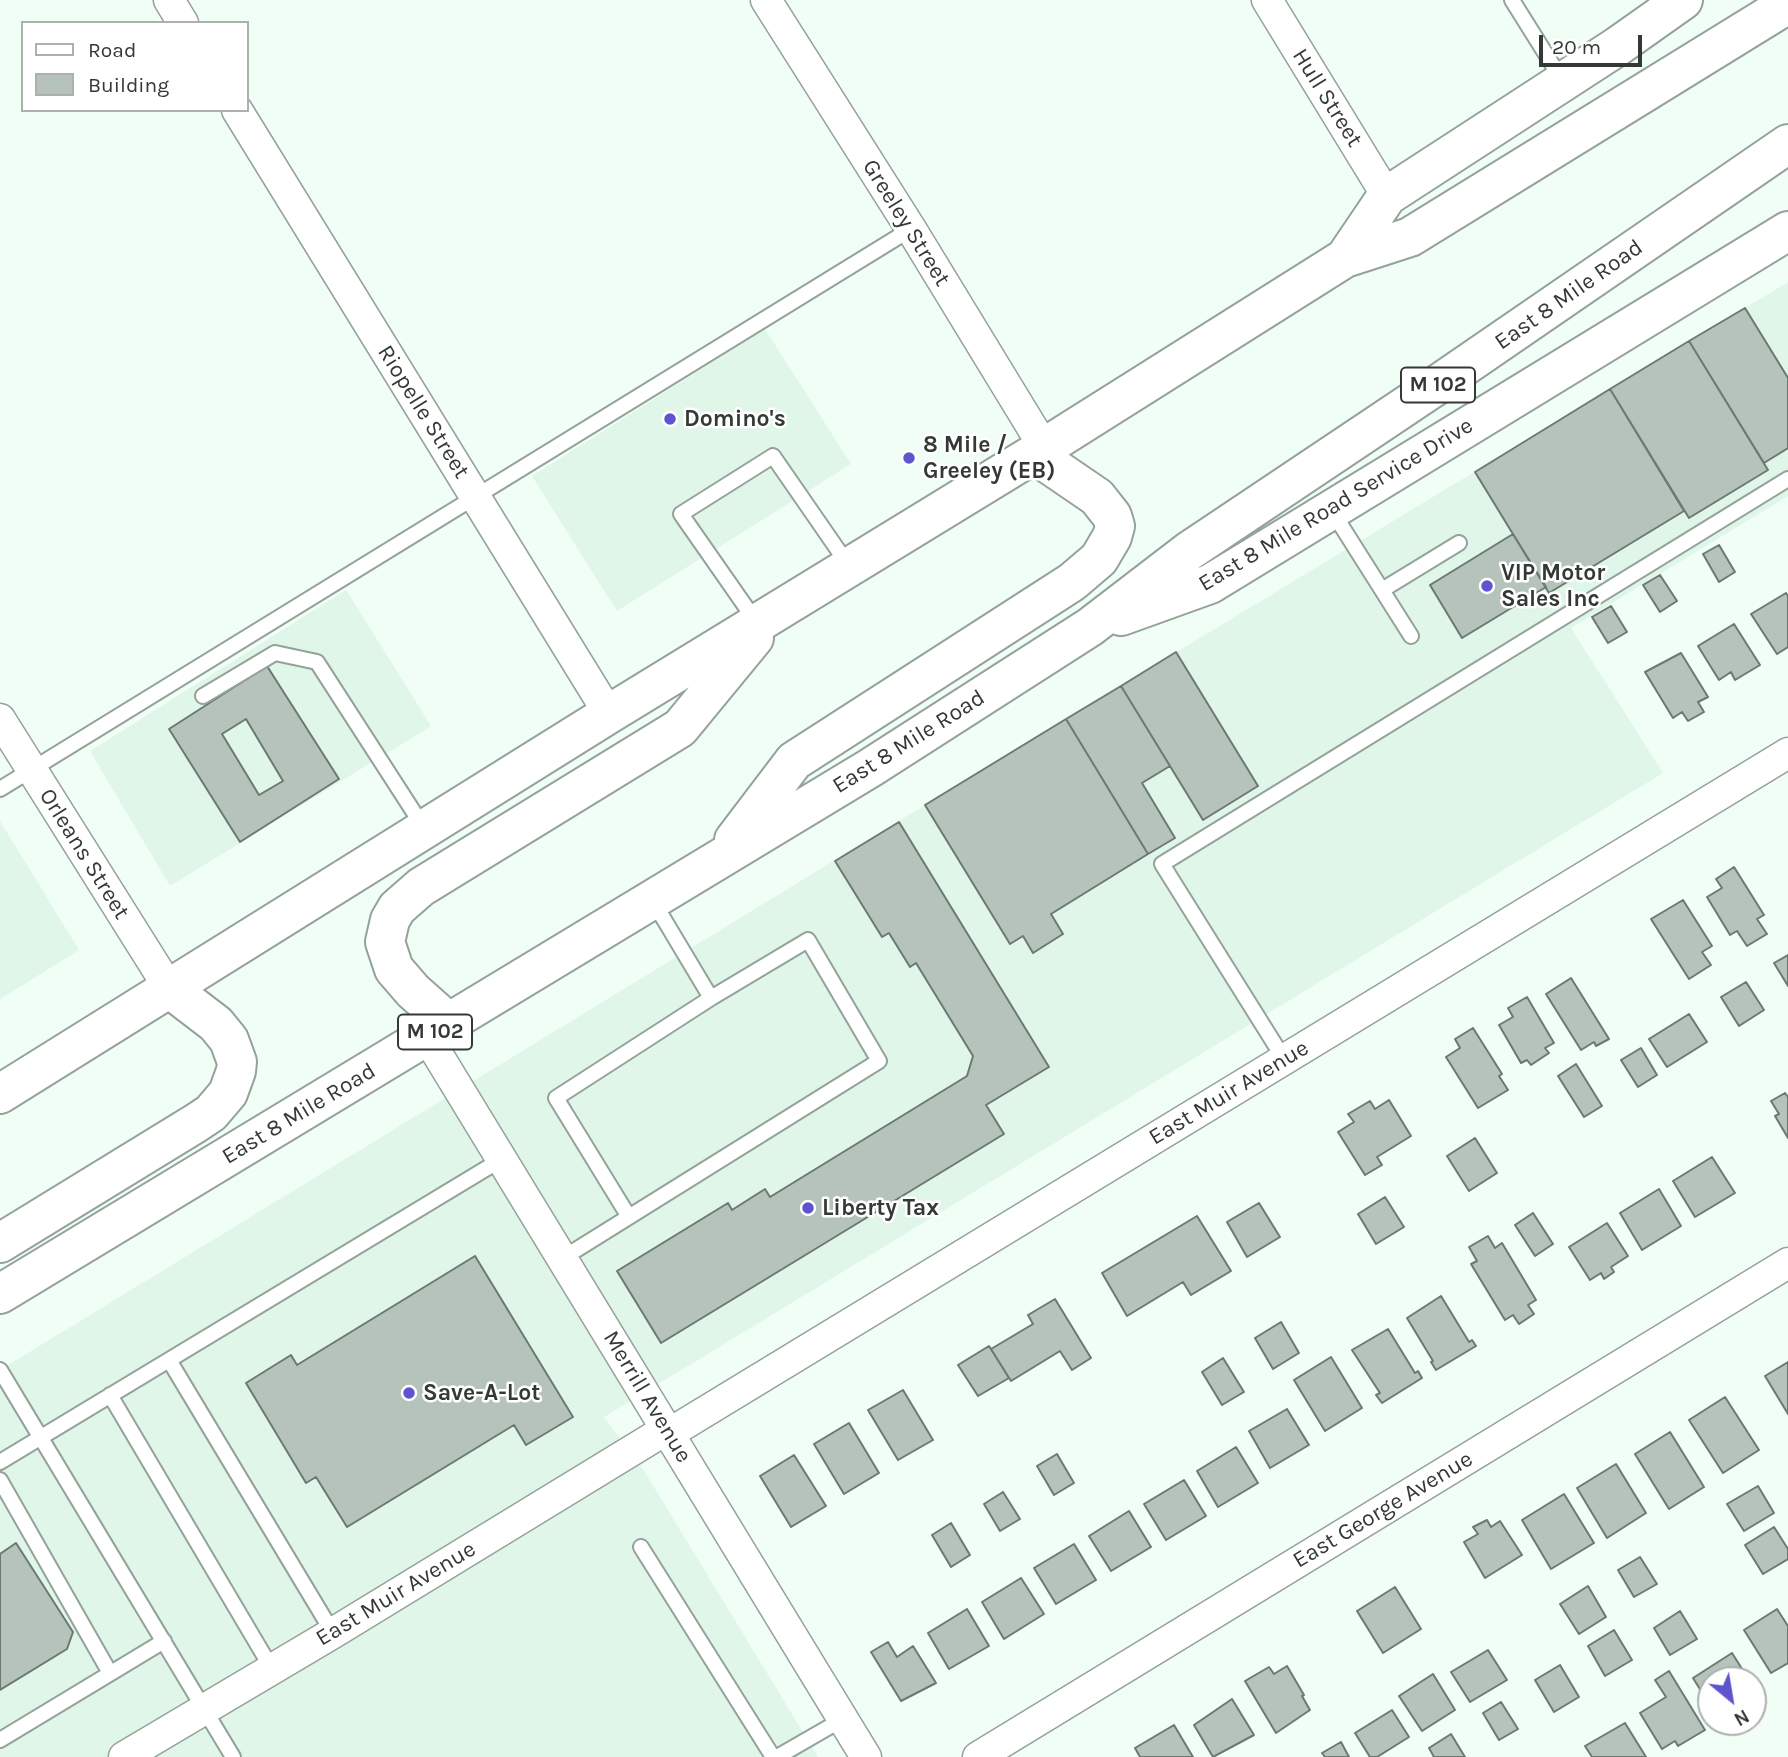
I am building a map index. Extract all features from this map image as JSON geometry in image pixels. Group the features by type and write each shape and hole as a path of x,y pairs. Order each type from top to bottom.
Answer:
{"highway":[{"path":"1345,258 1387,196 1683,0"},
{"path":"0,1094 1345,258 1410,237 1788,4"},
{"name":"East 8 Mile Road","path":"0,1294 870,768 1090,627 1189,551 1437,386 1788,144"},
{"name":"East 8 Mile Road Service Drive","path":"1090,627 1210,584 1788,232"},
{"path":"720,858 794,761 1072,582 1099,559 1112,537 1115,526 1112,516 1097,497 1039,450"},
{"path":"438,1030 413,991 394,969 384,942 390,920 397,908 421,887 680,728 765,620"},
{"path":"0,1243 196,1123 211,1113 228,1093 237,1062 229,1040 216,1024 169,988"}],"street":[{"path":"169,0 182,21"},
{"name":"Greeley Street","path":"766,0 911,229 1039,450"},
{"name":"Hull Street","path":"1267,0 1387,196"},
{"name":"Riopelle Street","path":"238,112 609,714"},
{"name":"Orleans Street","path":"0,719 169,988"},
{"name":"East Muir Avenue","path":"124,1757 1284,1059 1788,752"},
{"name":"Merrill Avenue","path":"438,1030 502,1159 866,1757"},
{"name":"East George Avenue","path":"978,1757 1788,1263"}],"lane":[{"path":"1512,0 1563,81"},
{"path":"0,789 911,229"},
{"path":"765,620 681,514 773,456 850,567"},
{"path":"1284,1059 1162,864 1788,479"},
{"path":"1331,510 1411,636"},
{"path":"1382,590 1459,543"},
{"path":"202,696 275,653 317,662 425,829"},
{"path":"652,900 710,998"},
{"path":"563,1258 629,1217 879,1061 808,940 710,998 556,1098 629,1217"},
{"path":"0,1462 502,1159"},
{"path":"169,1360 333,1633"},
{"path":"0,1370 233,1757"},
{"path":"110,1395 272,1670"},
{"path":"0,1480 110,1673"},
{"path":"641,1546 775,1757 843,1719"},
{"path":"0,1740 164,1641"}],"shaded area":[{"path":"1788,282 1788,496 1571,628 1663,773 604,1417 643,1469 818,1757 0,1757 0,1370"},
{"path":"765,329 851,464 617,611 532,476"},
{"path":"346,590 431,726 170,886 90,751"},
{"path":"0,821 79,950 0,999"}],"building":[{"path":"1745,308 1788,378 1788,448 1764,463 1689,341"},
{"path":"1689,341 1768,470 1689,518 1610,389"},
{"path":"1610,389 1684,511 1549,593 1475,472"},
{"path":"1513,534 1546,587 1462,638 1430,585"},
{"path":"1719,545 1735,572 1719,582 1703,554"},
{"path":"1660,575 1677,601 1660,612 1643,585"},
{"path":"1786,593 1788,647 1777,654 1751,614"},
{"path":"1611,606 1627,632 1608,643 1592,617"},
{"path":"1734,624 1760,665 1735,680 1731,672 1719,680 1698,646"},
{"path":"1176,652 1258,786 1203,820 1121,686"},
{"path":"1681,653 1708,697 1698,702 1704,712 1688,721 1682,712 1673,718 1645,672"},
{"path":"267,666 339,779 240,842 169,729","holes":["246,719 283,781 259,795 222,734"]},
{"path":"1121,686 1170,766 1142,783 1175,838 1148,854 1066,719"},
{"path":"1066,719 1148,854 1051,914 1063,934 1033,953 1023,936 1010,944 925,805"},
{"path":"899,822 1049,1067 986,1105 1004,1134 661,1343 617,1271 728,1203 732,1210 765,1189 770,1197 967,1076 973,1056 916,963 910,967 889,933 882,937 835,861"},
{"path":"1734,867 1764,915 1757,919 1767,934 1747,946 1737,931 1730,935 1707,897 1722,888 1716,879"},
{"path":"1683,900 1712,946 1702,952 1711,965 1689,979 1651,919"},
{"path":"1788,955 1788,986 1774,963"},
{"path":"1571,978 1609,1039 1596,1046 1594,1042 1581,1050 1546,994"},
{"path":"1746,982 1764,1010 1739,1026 1721,997"},
{"path":"1527,997 1554,1043 1545,1048 1549,1053 1531,1065 1527,1060 1521,1063 1499,1025 1513,1017 1508,1008"},
{"path":"1689,1014 1707,1042 1667,1067 1649,1039"},
{"path":"1473,1028 1502,1074 1499,1076 1508,1090 1478,1108 1446,1057 1460,1048 1455,1039"},
{"path":"1641,1048 1657,1075 1638,1087 1621,1060"},
{"path":"1576,1064 1602,1106 1584,1117 1558,1076"},
{"path":"1785,1093 1788,1097 1788,1138 1775,1116 1779,1114 1771,1101"},
{"path":"1389,1100 1411,1136 1377,1157 1382,1165 1365,1175 1338,1132 1354,1122 1348,1114 1370,1101 1375,1109"},
{"path":"1475,1138 1497,1173 1469,1191 1447,1156"},
{"path":"1712,1157 1735,1193 1695,1217 1673,1181"},
{"path":"1659,1189 1681,1226 1642,1250 1620,1213"},
{"path":"1385,1197 1404,1227 1376,1244 1358,1214"},
{"path":"1259,1203 1280,1237 1247,1257 1227,1222"},
{"path":"1533,1213 1553,1244 1535,1256 1515,1225"},
{"path":"1197,1216 1231,1271 1191,1295 1183,1282 1127,1316 1102,1273"},
{"path":"1607,1223 1628,1256 1611,1267 1614,1272 1604,1279 1601,1273 1590,1280 1569,1247"},
{"path":"1488,1236 1495,1248 1502,1243 1536,1300 1528,1305 1534,1314 1519,1324 1513,1315 1505,1320 1471,1264 1477,1261 1469,1247"},
{"path":"475,1256 573,1417 526,1445 514,1425 347,1527 316,1477 306,1483 246,1383 291,1355 297,1365"},
{"path":"1441,1296 1469,1342 1472,1340 1476,1346 1436,1370 1407,1318"},
{"path":"1055,1299 1091,1358 1072,1370 1060,1351 1011,1381 991,1349 1033,1324 1028,1315"},
{"path":"1281,1322 1299,1353 1273,1369 1255,1338"},
{"path":"1388,1329 1415,1373 1418,1371 1422,1378 1382,1403 1376,1395 1380,1393 1352,1350"},
{"path":"989,1346 1009,1378 978,1396 958,1365"},
{"path":"1331,1357 1362,1408 1325,1431 1294,1380"},
{"path":"1223,1358 1244,1392 1222,1405 1202,1372"},
{"path":"1788,1362 1788,1414 1765,1376"},
{"path":"903,1390 933,1440 898,1460 868,1410"},
{"path":"1725,1397 1759,1450 1723,1473 1689,1420"},
{"path":"1287,1409 1309,1445 1270,1468 1249,1431"},
{"path":"849,1423 879,1473 844,1494 814,1444"},
{"path":"1670,1432 1704,1487 1669,1509 1635,1454"},
{"path":"1236,1447 1258,1483 1218,1507 1197,1471"},
{"path":"1057,1454 1074,1483 1054,1495 1037,1466"},
{"path":"794,1455 826,1506 791,1527 760,1476"},
{"path":"1616,1464 1646,1513 1607,1538 1577,1488"},
{"path":"1184,1480 1206,1516 1166,1540 1144,1504"},
{"path":"1758,1486 1774,1513 1744,1531 1727,1504"},
{"path":"1003,1492 1020,1519 1000,1531 984,1504"},
{"path":"1564,1494 1594,1543 1551,1569 1522,1520"},
{"path":"1129,1511 1151,1547 1111,1571 1089,1536"},
{"path":"1487,1520 1491,1527 1500,1521 1522,1555 1485,1578 1464,1542 1478,1534 1473,1527"},
{"path":"951,1523 970,1555 951,1567 932,1535"},
{"path":"1774,1527 1788,1549 1788,1559 1763,1574 1745,1545"},
{"path":"16,1543 73,1632 67,1649 0,1690 0,1554"},
{"path":"1074,1544 1096,1580 1056,1604 1034,1568"},
{"path":"1640,1557 1657,1584 1634,1597 1618,1570"},
{"path":"1021,1578 1044,1614 1004,1639 982,1602"},
{"path":"1588,1586 1606,1617 1579,1634 1560,1604"},
{"path":"1395,1587 1421,1629 1383,1653 1357,1611"},
{"path":"967,1609 989,1646 949,1669 928,1633"},
{"path":"1777,1609 1788,1626 1788,1663 1771,1673 1744,1630"},
{"path":"1680,1611 1697,1639 1670,1655 1654,1628"},
{"path":"1614,1630 1632,1660 1605,1676 1588,1646"},
{"path":"888,1642 897,1657 913,1646 936,1683 901,1701 871,1652"},
{"path":"1488,1650 1507,1680 1470,1702 1451,1672"},
{"path":"1732,1653 1740,1666 1712,1666"},
{"path":"1560,1665 1579,1697 1554,1712 1535,1680"},
{"path":"1287,1666 1310,1710 1276,1733 1245,1681 1269,1667 1274,1674"},
{"path":"1669,1671 1697,1717 1697,1735 1678,1746 1675,1741 1662,1749 1640,1713 1666,1697 1655,1680"},
{"path":"1433,1674 1455,1710 1422,1731 1399,1696"},
{"path":"1232,1699 1254,1735 1213,1757 1194,1725"},
{"path":"1501,1702 1518,1729 1499,1740 1483,1713"},
{"path":"1392,1710 1409,1737 1377,1757 1370,1757 1355,1733"},
{"path":"1625,1723 1646,1757 1592,1757 1585,1746"},
{"path":"1174,1725 1193,1757 1140,1757 1135,1748"},
{"path":"1451,1734 1465,1757 1434,1757 1429,1748"},
{"path":"1341,1742 1349,1757 1325,1757 1322,1753"}],"place":[{"name":"Domino's","path":"670,419"},
{"name":"8 Mile / Greeley (EB)","path":"909,458"},
{"name":"VIP Motor Sales Inc","path":"1487,586"},
{"name":"Liberty Tax","path":"808,1208"},
{"name":"Save-A-Lot","path":"409,1393"}]}
